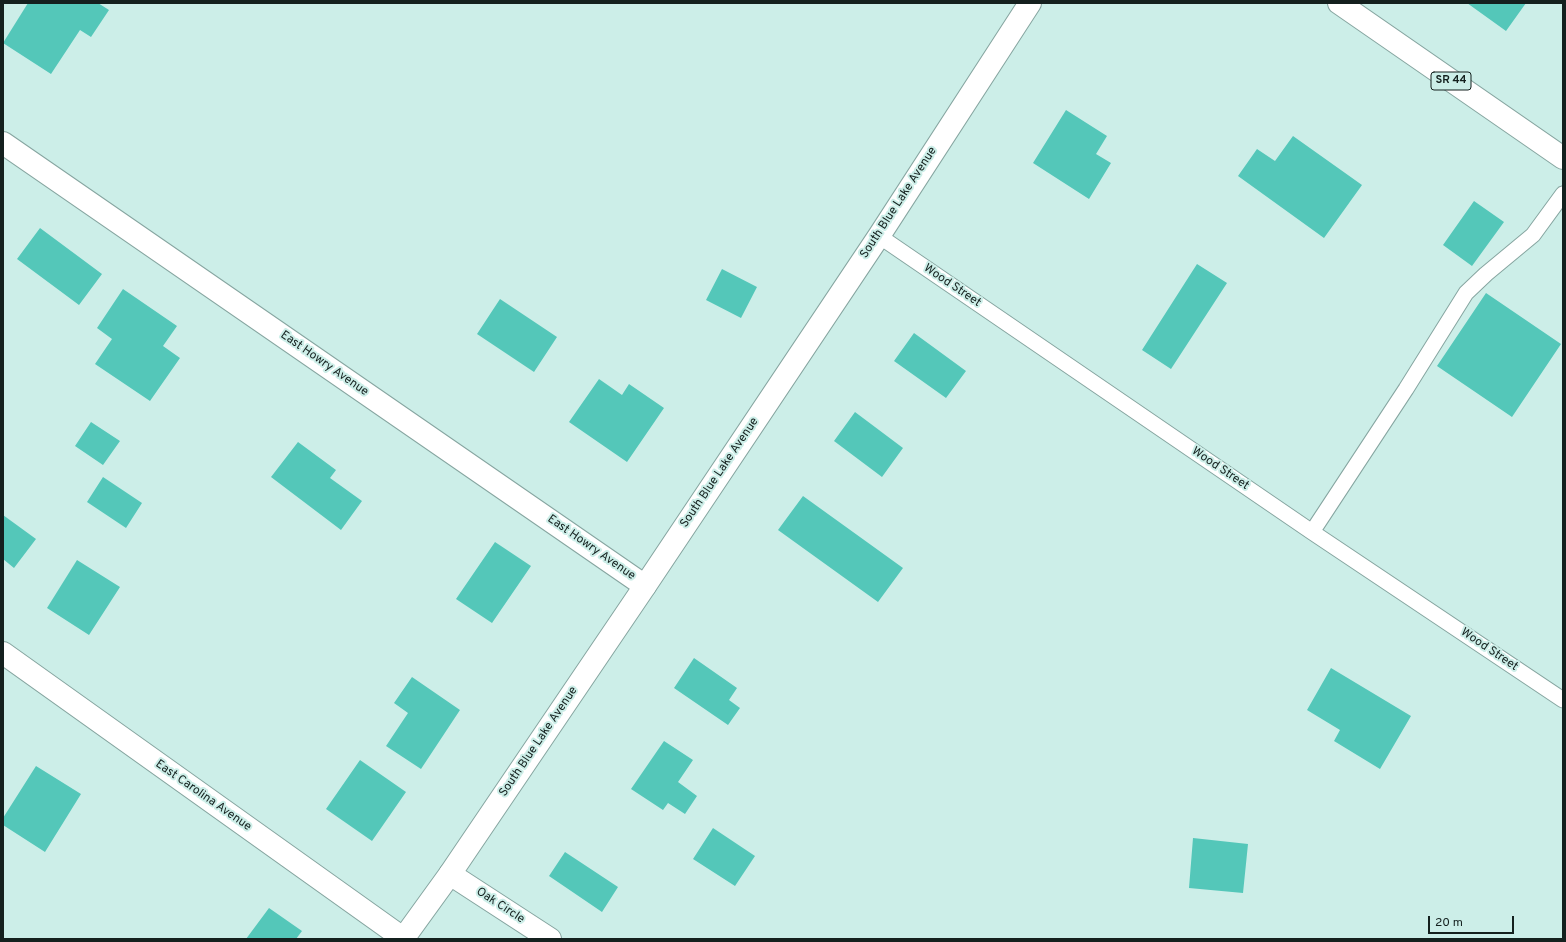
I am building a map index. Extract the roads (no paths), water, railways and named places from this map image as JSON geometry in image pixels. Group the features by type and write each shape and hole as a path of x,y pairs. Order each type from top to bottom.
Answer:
{"main road":[{"name":"South Blue Lake Avenue","path":"404,939 450,874 645,586 878,236 1030,3"},
{"name":"SR 44","path":"1339,3 1563,158"},
{"name":"East Howry Avenue","path":"3,143 645,586"},
{"name":"East Carolina Avenue","path":"3,654 404,939"},
{"name":"Oak Circle","path":"450,874 550,939"}],"lane":[{"path":"1312,532 1406,389 1466,293 1486,274 1533,235 1563,194"},
{"name":"Wood Street","path":"878,236 1312,532 1563,700"}]}
